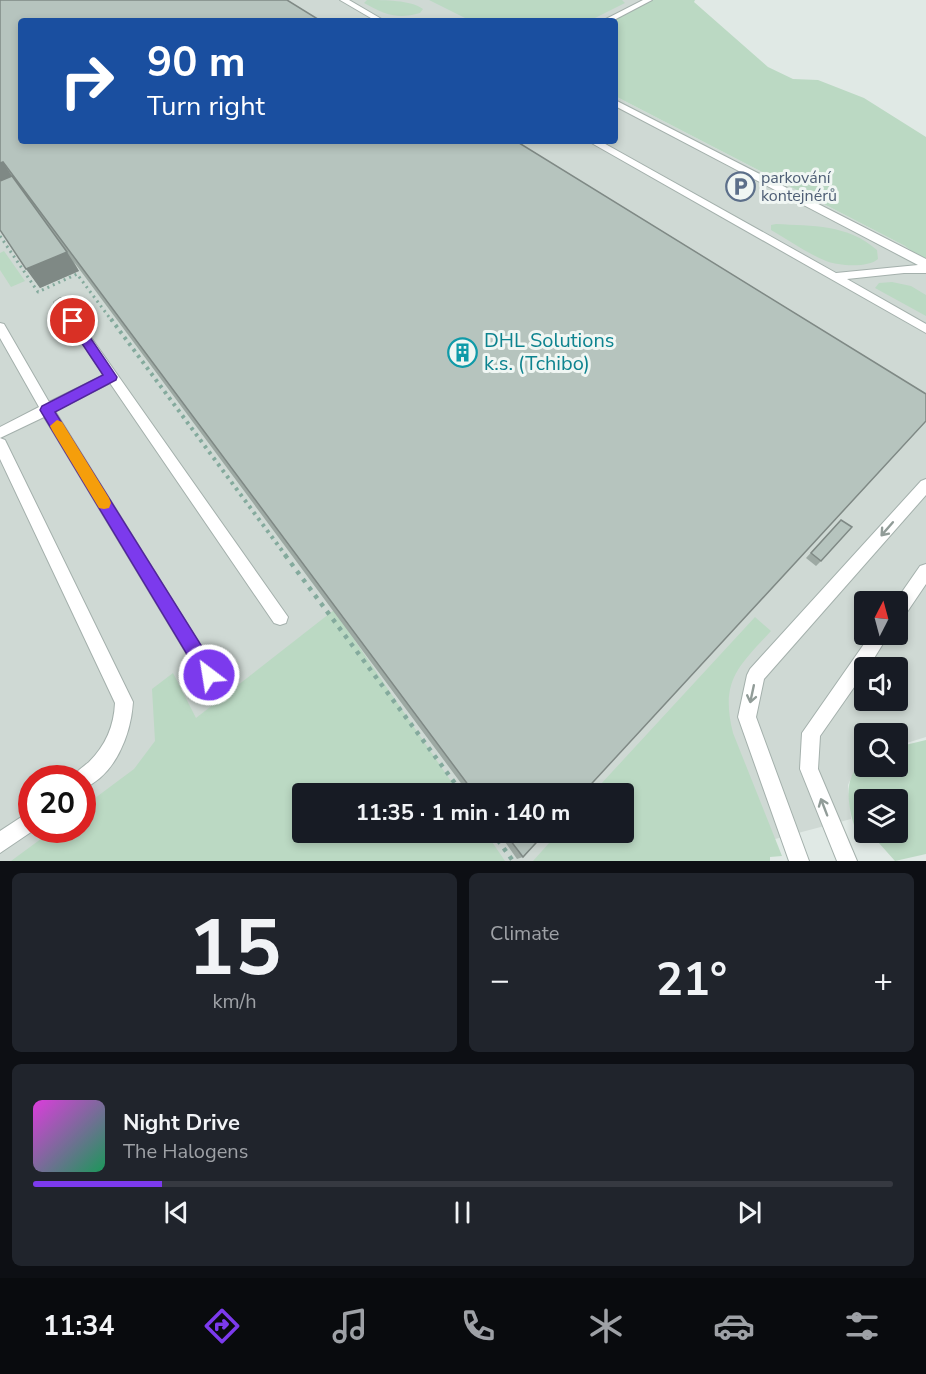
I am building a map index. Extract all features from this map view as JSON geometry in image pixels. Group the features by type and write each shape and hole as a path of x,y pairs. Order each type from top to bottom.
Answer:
{"lane":[{"path":"344,0 376,18"},
{"path":"612,18 644,1"},
{"path":"618,105 922,262 926,269 904,269 834,277"},
{"path":"598,144 926,329"},
{"path":"60,302 280,617"},
{"path":"0,327 47,410 209,675"},
{"path":"0,434 111,377"},
{"path":"0,444 124,702 124,719 118,737 108,756 96,770"},
{"path":"799,861 747,717 756,675 926,485"},
{"path":"908,596 926,571"},
{"path":"847,861 809,769 811,733 873,645"},
{"path":"0,843 18,830"}],"path":[{"path":"0,236 38,292 77,274 455,783"},
{"path":"500,843 513,861"}],"shaded area":[{"path":"0,0 653,0 617,18 18,18 18,144 618,144 618,98 905,246 926,262 926,737 908,743 908,723 854,723 854,772 848,785 851,819 692,861 0,861"}],"green space":[{"path":"367,0 404,2 423,9 420,13 397,16 384,13 364,3"},
{"path":"429,0 622,0 625,3 595,18 465,18"},
{"path":"652,0 695,0 694,2 768,67 793,79 818,80 864,98 926,137 926,262 905,246 618,98 618,18 616,18"},
{"path":"771,225 816,226 854,235 877,250 878,259 867,264 853,265 826,261 771,230"},
{"path":"4,251 25,281 11,287 0,270 0,253"},
{"path":"892,282 911,286 926,295 926,316 875,288 879,283"},
{"path":"334,610 452,783 292,783 292,843 493,843 505,861 11,861 35,843 96,843 96,797 134,769 155,741 152,689 173,673 196,718"},
{"path":"755,617 771,631 741,665 731,687 729,700 733,733 782,856 770,857 770,861 533,861 549,843 634,843 634,783 602,783"},
{"path":"926,740 926,854 895,861 879,843 908,843 908,789 854,789 854,823 849,786 854,772 854,777 908,777 908,744"}],"building":[{"name":"DHL Solutions k.s. (Tchibo)","path":"0,0 287,0 316,18 18,18 18,144 521,144 926,394 926,421 592,783 467,783 3,162 0,163"},
{"path":"12,176 67,252 26,269 0,230 0,181"},
{"path":"841,520 852,527 821,561 811,553"},
{"path":"512,843 536,843 523,857"}],"slow traffic":[{"path":"57,426 104,503"}],"place":[{"name":"parkování kontejnérů","path":"740,186"},
{"name":"DHL Solutions k.s. (Tchibo)","path":"463,352"}],"route":[{"path":"73,321 111,377 47,410 209,675"}]}
